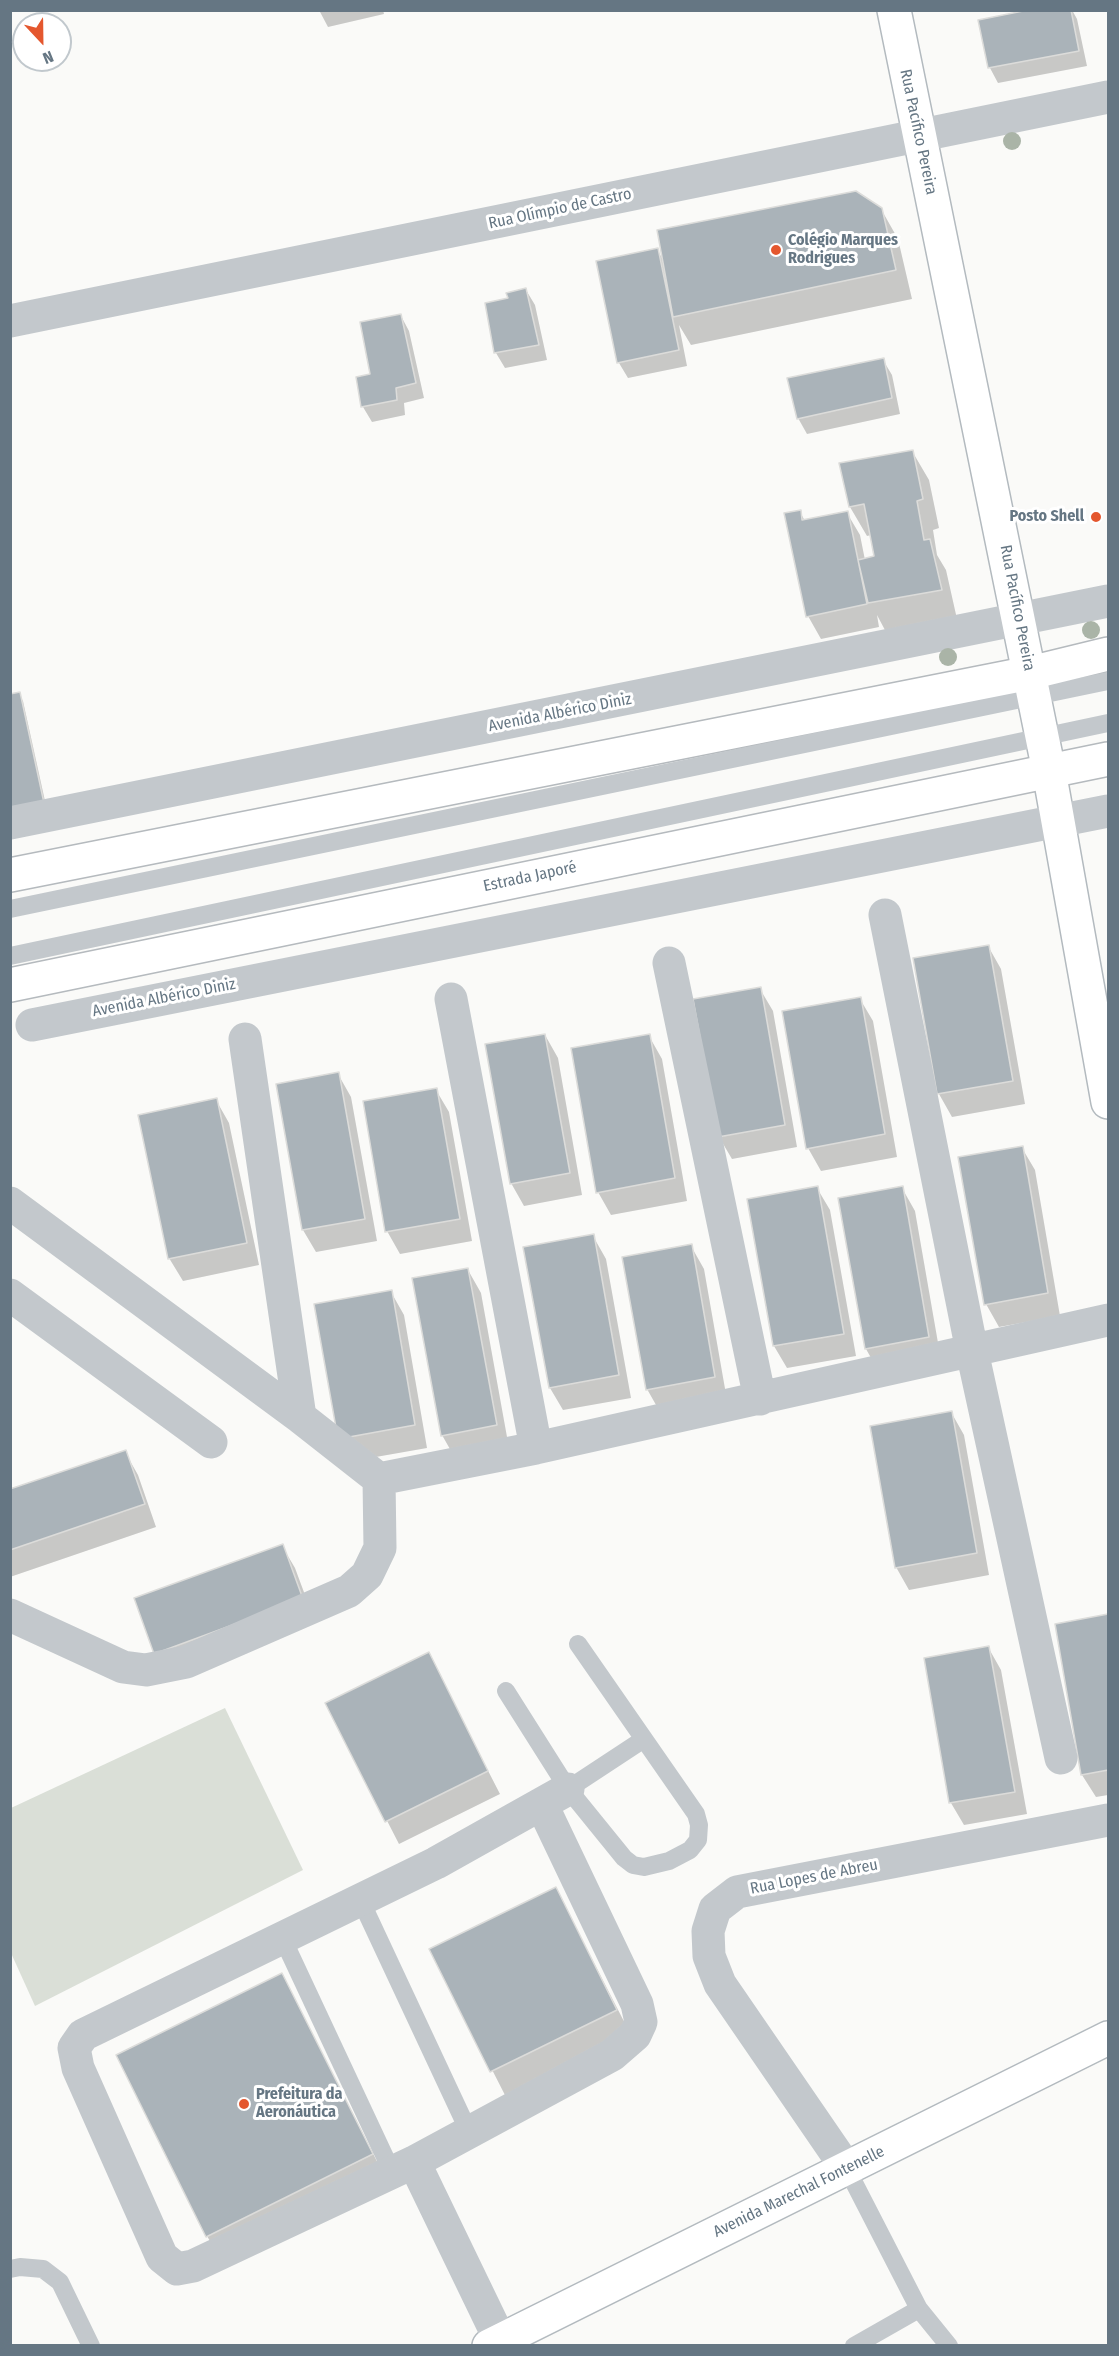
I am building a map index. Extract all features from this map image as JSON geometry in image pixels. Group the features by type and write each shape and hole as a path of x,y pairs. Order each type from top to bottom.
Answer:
{"main road":[{"name":"Rua Pacífico Pereira","path":"894,10 1059,820 1108,1102"},
{"path":"10,875 1032,684 1108,654"},
{"path":"1049,771 1108,759"},
{"name":"Estrada Japoré","path":"10,985 1049,771"},
{"name":"Avenida Marechal Fontenelle","path":"495,2343 1108,2038"}],"street":[{"name":"Rua Olímpio de Castro","path":"10,321 1108,97"},
{"name":"Avenida Albérico Diniz","path":"10,823 1108,601"},
{"name":"Avenida Albérico Diniz","path":"32,1025 1108,811"},
{"path":"885,915 972,1352 1061,1758"},
{"path":"669,963 760,1399"},
{"path":"451,999 536,1448"},
{"path":"245,1039 300,1417"},
{"path":"10,1203 300,1417 379,1479 536,1448 1108,1320"},
{"path":"10,1295 211,1442"},
{"path":"10,1616 123,1667 146,1670 186,1662 349,1592 367,1575 380,1548 379,1479"},
{"path":"555,1797 637,2004 641,2022 635,2035 612,2055 403,2167 193,2266 177,2269 162,2257 78,2068 75,2048 84,2035 361,1901 555,1797"},
{"name":"Rua Lopes de Abreu","path":"847,2169 720,1984 709,1956 708,1931 715,1910 737,1892 1108,1820"},
{"path":"403,2167 495,2343"}],"lane":[{"path":"10,909 1032,684 1108,681"},
{"path":"10,956 1108,723"},
{"path":"506,1691 555,1797 633,1865 644,1867 669,1862 690,1850 698,1840 699,1825 696,1814 578,1644"},
{"path":"555,1797 644,1739"},
{"path":"361,1901 469,2132"},
{"path":"283,1939 403,2167"},
{"path":"847,2169 919,2309 949,2346"},
{"path":"10,2269 20,2267 43,2269 60,2282 91,2346"},
{"path":"854,2346 919,2309"}],"shaded area":[{"path":"225,1708 303,1870 35,2006 11,1953 11,1808"}],"building":[{"path":"1028,10 1071,10 1079,51 988,68 978,20"},
{"name":"Colégio Marques Rodrigues","path":"856,191 882,208 896,270 673,317 657,230"},
{"path":"658,248 679,350 617,363 596,261"},
{"path":"526,288 539,345 494,353 485,303 508,298 506,293"},
{"path":"401,314 416,383 396,388 397,400 361,407 356,377 370,374 360,322"},
{"path":"884,358 892,398 797,419 787,378"},
{"path":"913,450 923,499 917,501 924,540 930,539 942,590 868,603 858,560 874,556 864,504 849,507 839,463"},
{"path":"801,510 802,520 848,511 867,604 806,617 784,513"},
{"path":"20,692 44,803 10,810 10,694"},
{"path":"989,945 1013,1081 937,1094 913,958"},
{"path":"761,987 785,1125 718,1137 693,999"},
{"path":"861,997 885,1134 806,1149 782,1011"},
{"path":"545,1034 570,1173 510,1184 485,1044"},
{"path":"650,1034 675,1178 596,1193 571,1048"},
{"path":"339,1072 365,1219 302,1230 276,1084"},
{"path":"437,1088 460,1219 385,1232 363,1101"},
{"path":"217,1098 247,1243 168,1259 138,1115"},
{"path":"1023,1146 1048,1293 984,1305 958,1157"},
{"path":"818,1186 844,1334 773,1346 747,1199"},
{"path":"903,1186 929,1337 865,1349 838,1198"},
{"path":"594,1234 619,1375 549,1388 523,1247"},
{"path":"692,1244 715,1377 646,1390 622,1257"},
{"path":"468,1268 497,1425 441,1436 412,1278"},
{"path":"392,1290 415,1425 338,1439 314,1304"},
{"path":"952,1411 977,1553 895,1568 870,1426"},
{"path":"126,1450 145,1504 10,1550 10,1489"},
{"path":"283,1544 303,1599 154,1654 134,1598"},
{"path":"1108,1614 1108,1770 1081,1775 1055,1624"},
{"path":"989,1646 1015,1792 949,1803 924,1658"},
{"path":"429,1652 488,1771 385,1822 325,1703"},
{"path":"556,1887 617,2010 490,2072 429,1949"},
{"name":"Prefeitura da Aeronáutica","path":"282,1973 373,2154 206,2237 116,2055"}],"place":[{"name":"Colégio Marques Rodrigues","path":"776,250"},
{"name":"Posto Shell","path":"1096,517"},
{"name":"Prefeitura da Aeronáutica","path":"244,2104"}]}
